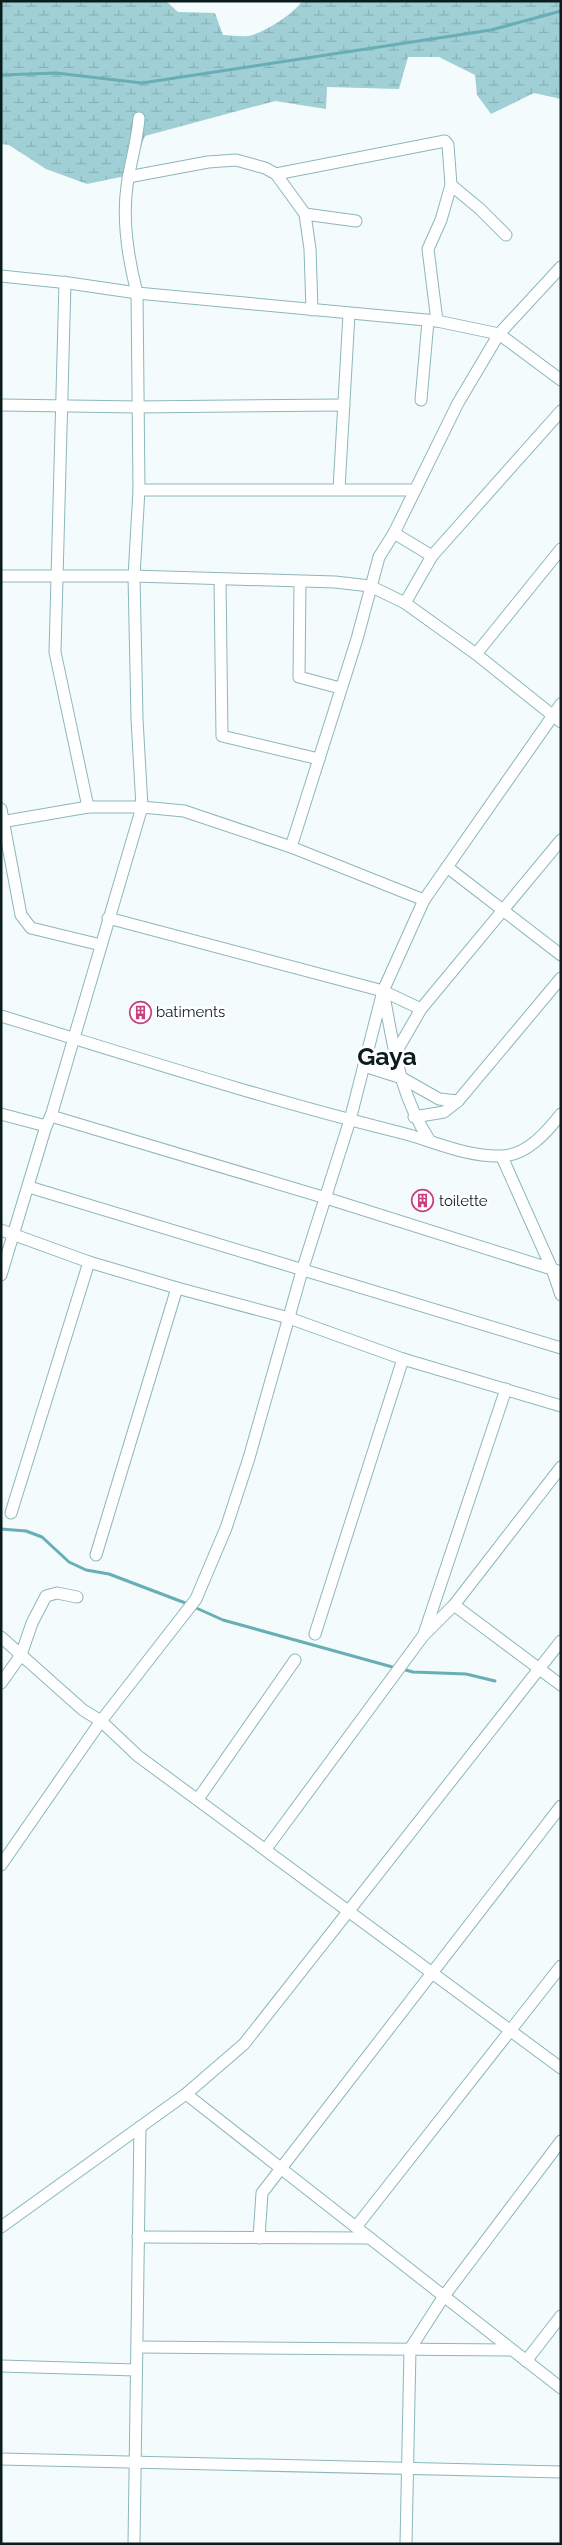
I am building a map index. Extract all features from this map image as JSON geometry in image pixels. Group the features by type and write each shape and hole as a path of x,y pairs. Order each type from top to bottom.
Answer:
{"street":[{"path":"1,1275 49,1121 142,807 137,719 134,576 139,490 137,292 129,262 126,225 128,177 136,150 139,118"},
{"path":"276,174 440,140 445,141 448,145 451,184 441,220 428,249 432,321 421,400"},
{"path":"128,177 208,162 236,160 265,168 276,174 305,214 310,248 312,310"},
{"path":"451,184 480,208 506,235"},
{"path":"305,214 356,221"},
{"path":"290,847 357,639 379,557 394,533 458,403 499,334 561,267"},
{"path":"1,276 65,282 137,292 432,321 499,334 561,380"},
{"path":"65,282 55,652 88,807"},
{"path":"339,490 349,314"},
{"path":"1,405 138,407 344,405"},
{"path":"405,603 432,556 561,410"},
{"path":"139,490 415,490"},
{"path":"394,533 432,556"},
{"path":"476,654 561,549"},
{"path":"1,576 134,576 335,582 370,586 405,603 476,654 556,718"},
{"path":"220,579 222,736 319,759"},
{"path":"300,582 299,677 340,688"},
{"path":"1,1865 101,1721 196,1599 226,1528 243,1476 302,1271 350,1120 383,991 424,900 556,718 561,704"},
{"path":"3,822 88,807 142,807 184,811 290,847 424,900"},
{"path":"1,809 21,915 32,928 101,945"},
{"path":"395,1054 421,1009 561,840"},
{"path":"447,867 561,954"},
{"path":"108,918 383,991 421,1009"},
{"path":"414,1117 444,1112 458,1101 561,978"},
{"path":"383,991 395,1054 414,1117 430,1141"},
{"path":"1,1016 308,1110 430,1141 465,1153 502,1157 517,1152 544,1135 561,1114"},
{"path":"364,1066 402,1078 439,1099 458,1101"},
{"path":"1,1114 49,1121 326,1198 556,1270"},
{"path":"502,1157 556,1270 561,1295"},
{"path":"29,1187 561,1348"},
{"path":"1,1230 89,1262 289,1318 403,1359 561,1406"},
{"path":"11,1513 89,1262"},
{"path":"96,1555 177,1288"},
{"path":"315,1634 403,1359"},
{"path":"423,1636 506,1389"},
{"path":"266,1849 423,1636 454,1605 561,1467"},
{"path":"1,1683 21,1655 32,1623 46,1596 57,1593 77,1597"},
{"path":"454,1605 561,1685"},
{"path":"1,1637 83,1710 101,1721 138,1756 561,2068"},
{"path":"1,2226 186,2094 244,2044 561,1641"},
{"path":"198,1799 296,1660"},
{"path":"259,2238 262,2193 561,1806"},
{"path":"356,2227 561,1966"},
{"path":"186,2094 561,2388"},
{"path":"134,2544 140,2127"},
{"path":"406,2544 406,2468 410,2349 444,2296 561,2141"},
{"path":"138,2237 370,2238"},
{"path":"526,2361 561,2316"},
{"path":"137,2347 512,2350"},
{"path":"1,2366 136,2370"},
{"path":"1,2459 561,2472"}],"green space":[{"path":"1,1 166,1 178,12 215,13 223,35 248,36 269,27 285,17 302,1 561,1 561,99 534,93 491,114 477,95 475,75 439,57 408,57 399,89 327,87 326,109 275,101 145,136 130,175 87,184 46,169 9,145 1,144"}],"waterway":[{"path":"1,75 56,73 142,83 491,30 561,11"},
{"path":"1,1529 26,1531 42,1537 69,1562 86,1570 109,1574 188,1604"},
{"path":"194,1607 223,1620 396,1668"},
{"path":"402,1669 413,1672 466,1674 495,1681"}],"place":[{"name":"batiments","path":"140,1012"},
{"name":"toilette","path":"423,1201"}],"district":[{"name":"Gaya","path":"387,1056"}]}
